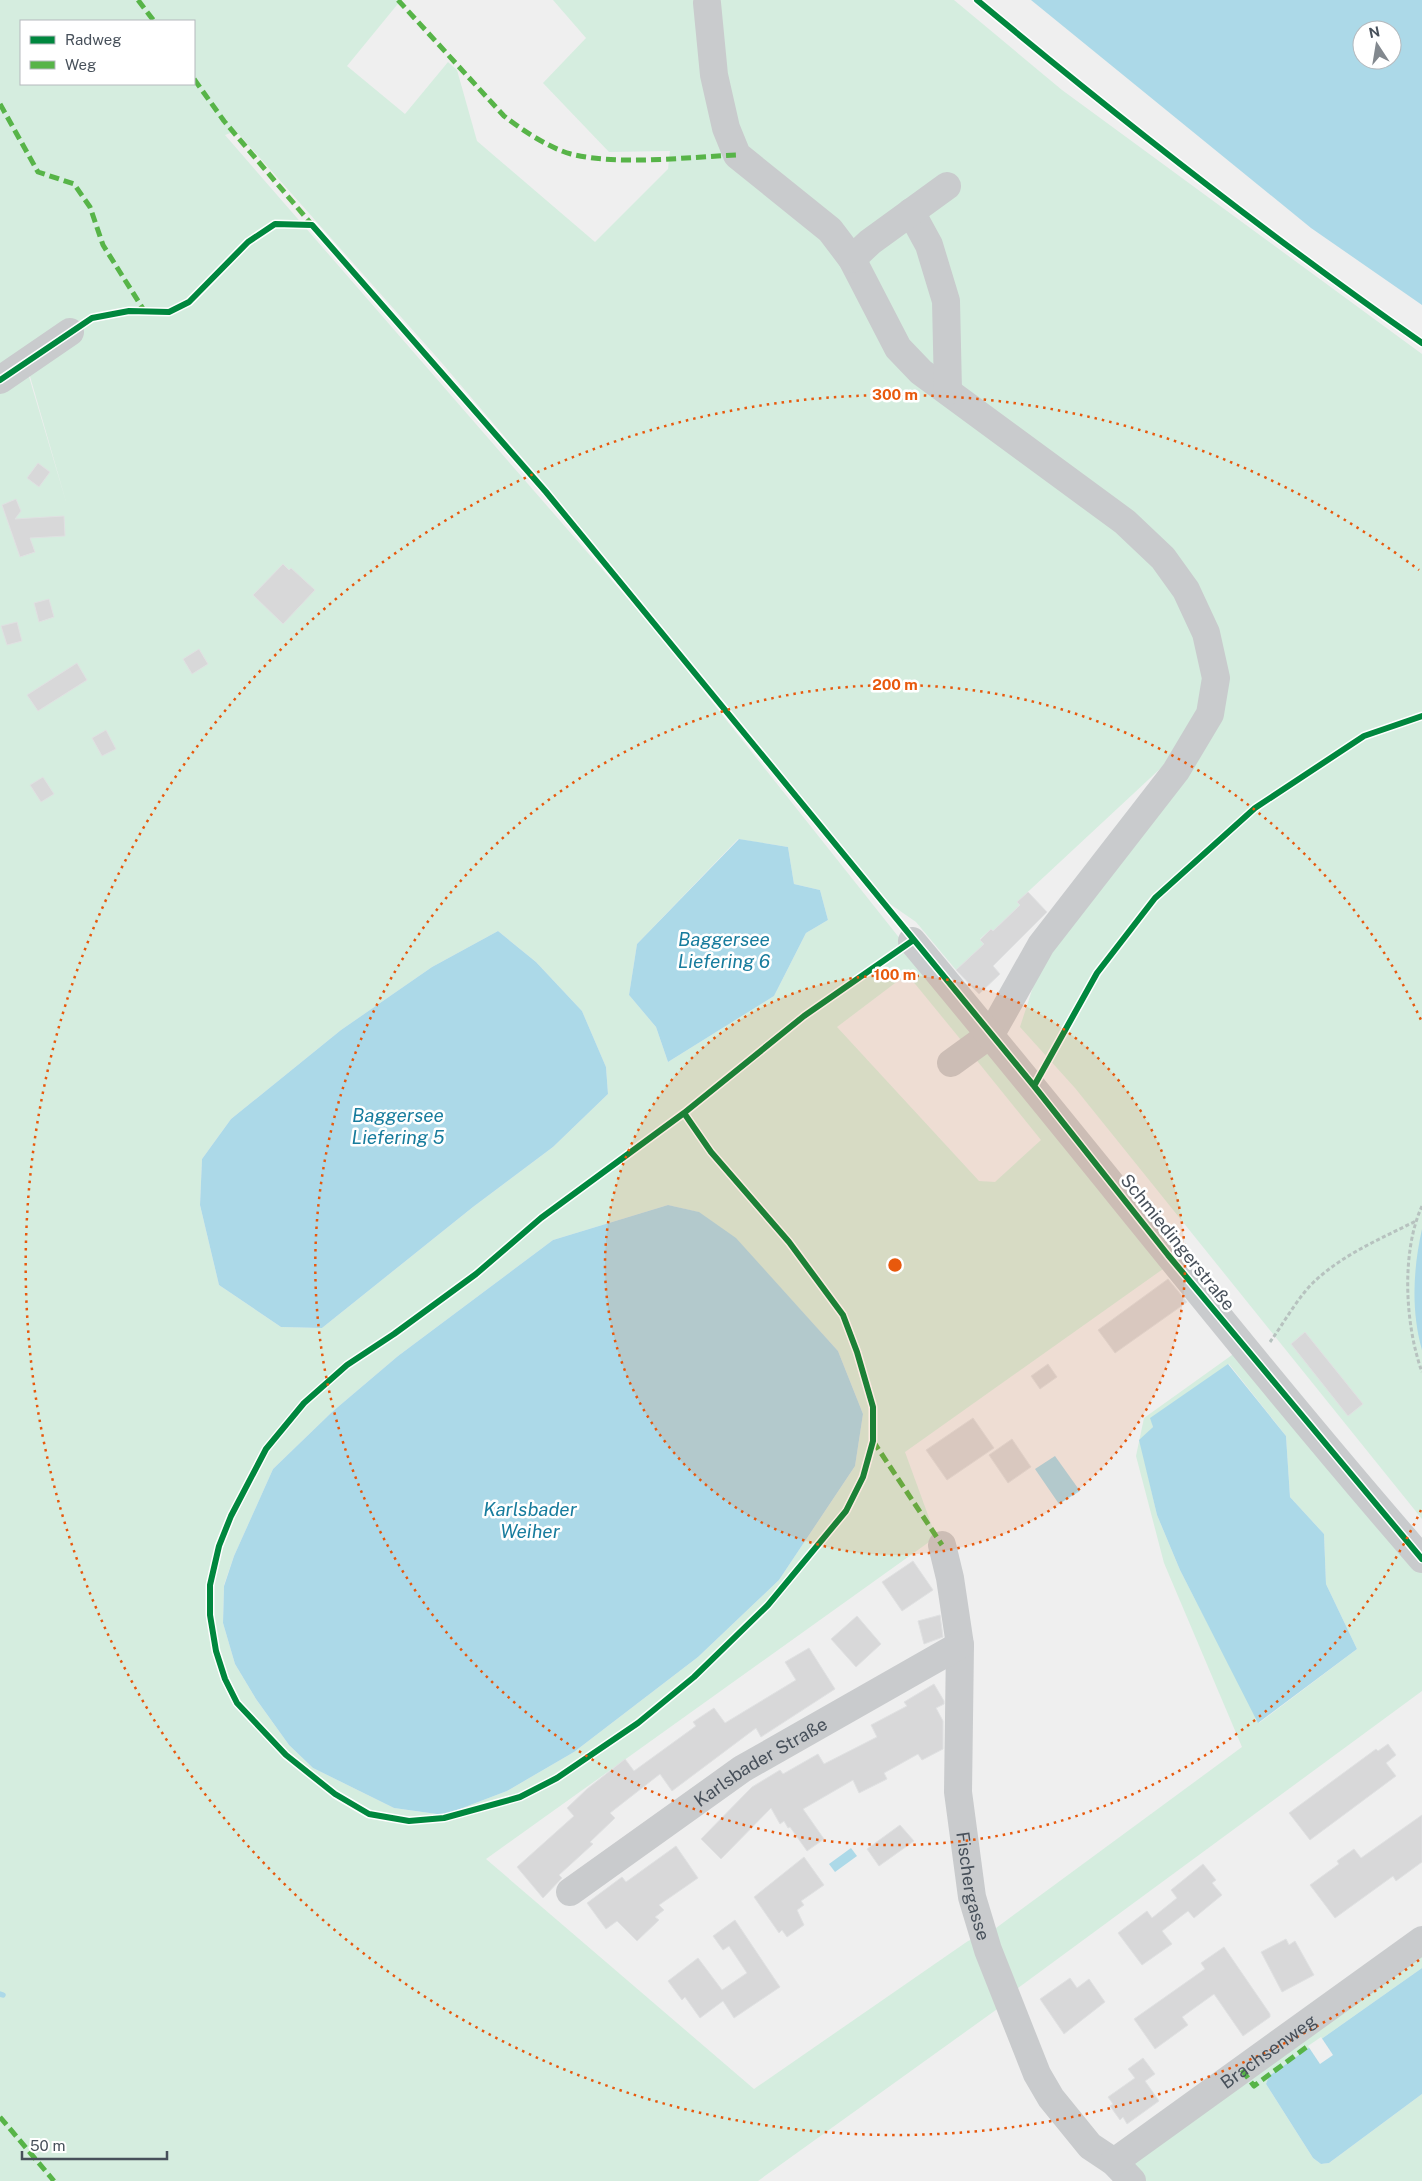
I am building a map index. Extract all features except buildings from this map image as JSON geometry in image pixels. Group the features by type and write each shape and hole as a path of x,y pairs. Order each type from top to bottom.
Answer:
{"street":[{"path":"708,3 714,75 726,128 737,155 830,230 852,259 898,348 921,372 1125,522 1163,558 1186,590 1206,633 1216,678 1210,714 1176,771 1041,945 991,1034 951,1063"},
{"path":"852,259 870,242 947,186"},
{"path":"911,212 929,245 946,301 948,391"},
{"path":"0,380 70,332"},
{"name":"Schmiedingerstraße","path":"912,941 991,1034 1256,1362 1422,1560"},
{"name":"Fischergasse","path":"942,1545 950,1578 960,1644 958,1792 972,1897 988,1950 1037,2074 1051,2098 1090,2146 1123,2172"},
{"name":"Karlsbader Straße","path":"570,1892 742,1769 960,1644"},
{"name":"Brachsenweg","path":"1123,2172 1422,1940"}],"path":[{"path":"1422,1206 1416,1221 1409,1276 1409,1315 1412,1340 1422,1372"},
{"path":"1256,1362 1314,1281 1333,1266 1366,1246 1416,1221"}],"green space":[{"path":"0,0 401,0 347,66 405,114 448,62 457,70 477,141 595,242 668,169 670,151 609,152 543,83 586,38 553,0 954,0 1062,90 1422,354 1422,1519 1075,1088 1020,1027 1044,953 1186,775 1216,717 1227,676 1216,629 1195,584 1176,557 1160,567 1180,593 1201,635 1209,679 1202,714 1162,767 1017,902 1020,905 993,931 991,929 980,939 984,944 956,970 916,922 890,904 550,490 441,362 236,131 225,135 654,629 897,935 976,1029 961,1040 907,974 837,1027 979,1181 995,1182 1041,1140 974,1057 989,1044 1170,1264 905,1452 936,1537 486,1859 754,2089 968,1941 992,1931 1242,1747 1164,1563 1136,1456 1144,1418 1239,1350 1422,1572 1422,1691 1014,1991 1000,2007 758,2181 0,2181 0,389 27,370 67,505 25,359 0,373","holes":["738,839 788,847 794,884 820,890 828,920 806,933 774,996 668,1062 656,1027 629,995 637,944","498,931 536,962 582,1011 606,1067 608,1094 553,1147 473,1207 322,1328 281,1327 219,1285 200,1205 202,1159 231,1119 341,1030 432,967","668,1205 698,1212 736,1239 838,1351 863,1414 855,1466 779,1580 698,1657 574,1752 507,1791 444,1815 394,1808 313,1768 289,1745 256,1699 235,1664 223,1623 224,1585 234,1556 273,1469 332,1412 398,1356 553,1240","1229,1364 1286,1436 1290,1497 1324,1534 1326,1584 1357,1649 1259,1723 1180,1570 1157,1515 1140,1441 1153,1427 1151,1418"]},
{"path":"1422,1949 1422,1968 1269,2076 1266,2084 1313,2158 1321,2164 1329,2163 1422,2094 1422,2181 1139,2181 1131,2157"}],"water":[{"path":"1031,0 1422,0 1422,305 1311,228"},
{"name":"Baggersee Liefering 6","path":"739,839 788,847 794,884 820,890 828,920 806,933 774,996 668,1062 656,1027 629,995 637,944"},
{"name":"Baggersee Liefering 5","path":"498,931 536,962 582,1011 606,1067 608,1094 553,1147 473,1207 322,1328 281,1327 219,1285 200,1205 202,1159 231,1119 341,1030 432,967"},
{"name":"Karlsbader Weiher","path":"668,1205 699,1212 736,1238 838,1351 863,1414 855,1466 779,1580 698,1657 574,1752 507,1791 444,1815 394,1808 313,1768 289,1745 256,1699 235,1664 223,1623 224,1586 234,1556 273,1469 332,1412 398,1356 553,1240"},
{"path":"1422,1229 1422,1350 1416,1320 1415,1275"},
{"path":"1228,1364 1286,1436 1290,1497 1324,1534 1326,1584 1357,1649 1258,1723 1180,1570 1157,1515 1139,1440 1153,1427 1150,1418"},
{"path":"1055,1456 1080,1491 1059,1504 1035,1469"},
{"path":"851,1848 857,1856 835,1872 829,1864"},
{"path":"1422,1968 1422,2094 1329,2163 1321,2164 1313,2158 1266,2084 1269,2076"}],"pier":[{"path":"1321,2037 1333,2055 1320,2064 1308,2046"}],"marked path":[{"path":"138,0 153,20"},
{"path":"398,0 504,116 527,133 554,148 571,154 610,160 653,160 737,155"},
{"path":"195,80 224,121 313,226"},
{"path":"0,104 38,172 74,184 90,207 103,245 145,312"},
{"path":"873,1441 942,1545"},
{"path":"1242,2070 1254,2086 1308,2046"},
{"path":"0,2117 54,2181"}],"cycle path":[{"path":"977,0 1196,176 1308,261 1422,343"},
{"path":"0,380 92,318 129,311 169,312 189,302 248,242 275,224 312,225 546,492 1034,1086 1168,1255 1422,1559"},
{"path":"1034,1086 1097,973 1155,898 1255,808 1364,736 1422,716"},
{"path":"684,1113 711,1152 789,1242 843,1315 857,1352 873,1407 873,1441 863,1477 846,1511 768,1605 694,1677 638,1723 557,1778 520,1797 444,1818 409,1821 369,1814 335,1794 286,1755 237,1703 225,1679 216,1651 210,1615 210,1585 219,1546 231,1516 266,1449 304,1403 347,1365 394,1334 476,1274 541,1218 684,1113 804,1016 912,941"}]}
